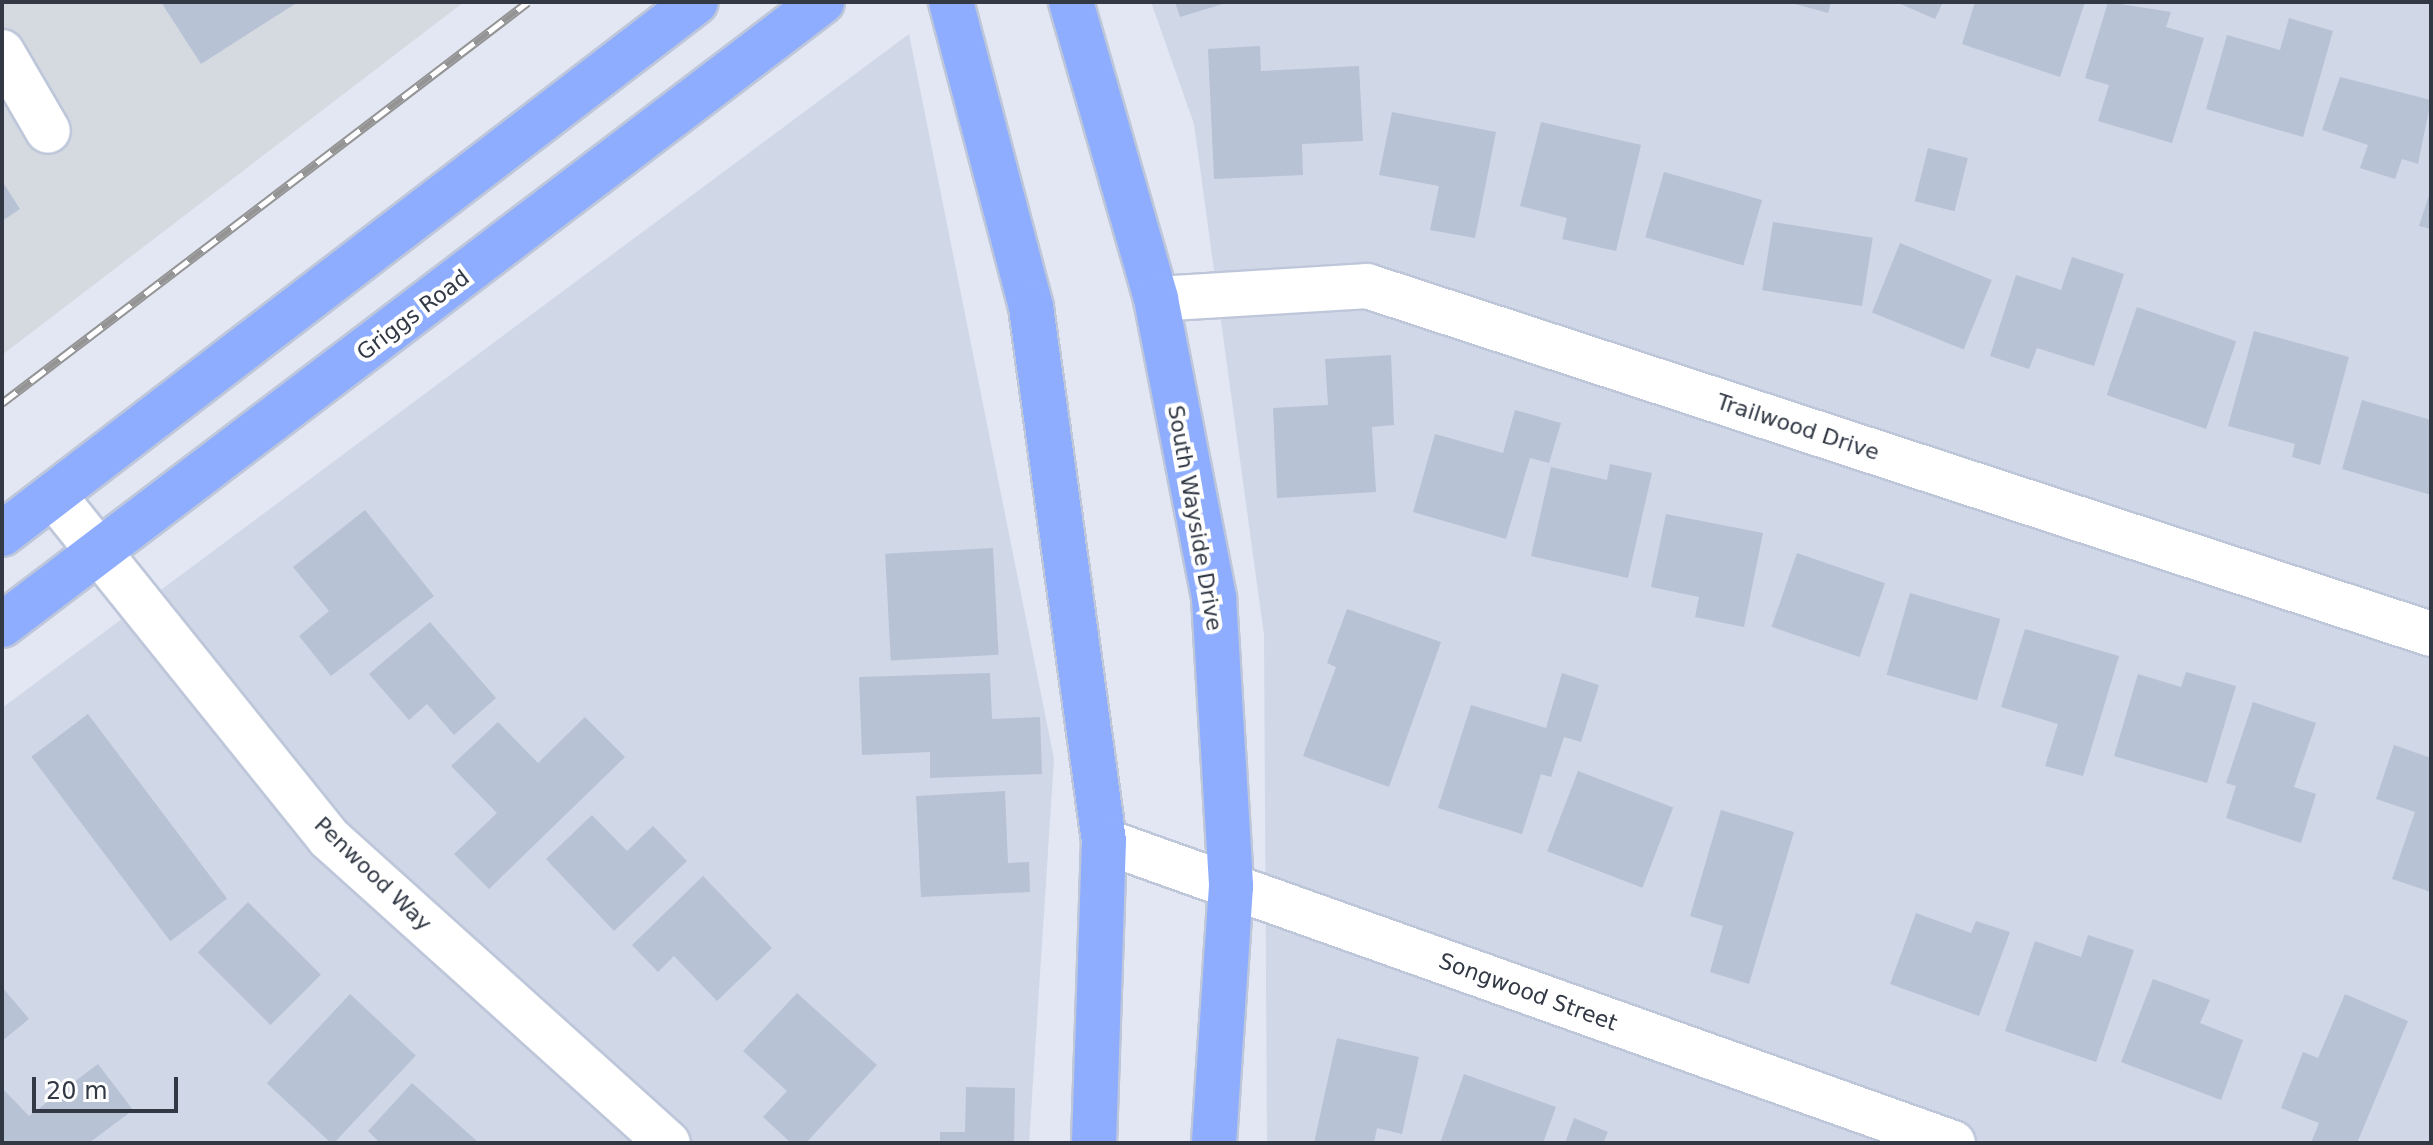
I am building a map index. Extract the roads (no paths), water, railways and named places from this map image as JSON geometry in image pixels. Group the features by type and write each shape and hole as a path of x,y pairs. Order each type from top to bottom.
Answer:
{"main road":[{"path":"2,534 696,2"},
{"name":"Griggs Road","path":"2,625 100,555 822,2"},
{"path":"951,2 1031,307 1104,841 1094,1143"},
{"name":"South Wayside Drive","path":"1071,2 1156,299 1214,598 1231,886 1214,1143"}],"street":[{"path":"2,52 48,131"},
{"name":"Trailwood Drive","path":"1156,299 1367,286 2431,634"},
{"name":"Penwood Way","path":"54,496 329,838 668,1143"},
{"name":"Songwood Street","path":"1104,841 1953,1143"}],"railway":[{"path":"2,403 528,2"}]}
